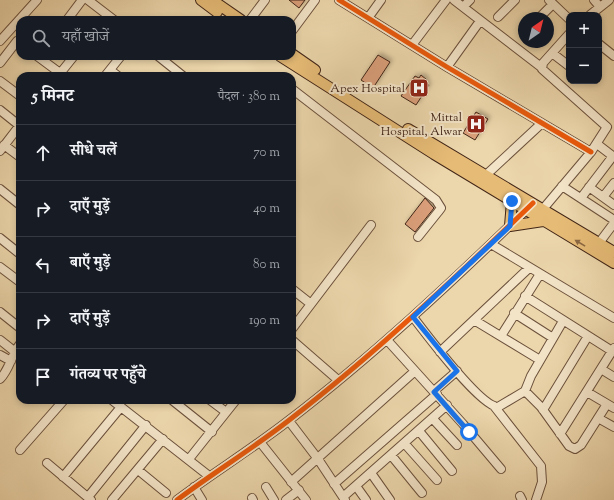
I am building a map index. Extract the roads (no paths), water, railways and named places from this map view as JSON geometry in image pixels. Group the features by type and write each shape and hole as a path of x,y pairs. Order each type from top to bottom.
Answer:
{"main road":[{"path":"201,0 223,16"},
{"path":"212,0 235,16"},
{"path":"296,57 383,114 486,175 529,207 543,221 614,262"},
{"path":"286,60 512,201 529,207 543,209 614,252"},
{"path":"512,201 510,226 543,221"}],"street":[{"path":"22,16 37,0"},
{"path":"70,16 82,0"},
{"path":"88,0 107,16"},
{"path":"253,16 265,0"},
{"path":"296,26 315,0"},
{"path":"339,0 447,67 591,152"},
{"path":"368,18 381,0"},
{"path":"412,45 446,0"},
{"path":"454,0 541,67 543,71 614,132"},
{"path":"463,7 470,0"},
{"path":"498,17 515,0"},
{"path":"592,12 597,3 609,0"},
{"path":"544,12 551,2 566,16"},
{"path":"447,67 480,21"},
{"path":"16,23 3,37 16,41"},
{"path":"541,67 566,37"},
{"path":"0,63 16,45"},
{"path":"602,46 613,53"},
{"path":"552,53 566,64"},
{"path":"42,60 56,72"},
{"path":"61,72 71,60"},
{"path":"109,72 118,60"},
{"path":"163,60 178,72"},
{"path":"0,81 16,93"},
{"path":"296,93 436,200 441,208 418,237"},
{"path":"0,110 16,122"},
{"path":"486,175 542,123"},
{"path":"543,209 591,152 607,127"},
{"path":"16,130 2,148 16,155"},
{"path":"581,198 614,156 597,144"},
{"path":"603,197 614,183"},
{"path":"562,186 614,221 611,234 599,243"},
{"path":"589,187 614,205"},
{"path":"0,190 16,202"},
{"path":"176,500 288,421 387,340 529,207"},
{"path":"296,324 370,226"},
{"path":"0,238 16,251"},
{"path":"491,244 614,318"},
{"path":"0,267 16,279"},
{"path":"440,352 529,268"},
{"path":"501,336 514,313 540,274"},
{"path":"296,292 311,304"},
{"path":"525,296 563,321 613,350 560,434"},
{"path":"0,312 16,325"},
{"path":"514,313 553,338"},
{"path":"413,317 457,371 485,401 494,406 541,466 542,482 536,500"},
{"path":"474,320 540,360"},
{"path":"494,406 502,405 525,391 528,381 563,321"},
{"path":"543,410 588,336"},
{"path":"0,340 14,351"},
{"path":"387,340 447,405 501,469"},
{"path":"296,343 338,380"},
{"path":"0,379 8,370 16,349"},
{"path":"0,355 11,361"},
{"path":"601,369 614,377"},
{"path":"291,482 414,371"},
{"path":"334,484 435,393 457,371"},
{"path":"525,391 543,410 569,446 577,449 598,418 611,406 587,392"},
{"path":"20,450 60,404"},
{"path":"117,404 146,425 209,476"},
{"path":"177,404 212,432"},
{"path":"215,404 226,412"},
{"path":"189,460 233,404"},
{"path":"288,421 318,459 344,498 447,405"},
{"path":"64,476 121,407"},
{"path":"598,418 614,427"},
{"path":"433,419 457,445"},
{"path":"47,463 90,498 146,425"},
{"path":"419,431 452,471"},
{"path":"112,500 163,439"},
{"path":"260,442 306,500"},
{"path":"405,444 437,480"},
{"path":"391,455 422,493"},
{"path":"138,470 166,493"},
{"path":"371,473 390,500"},
{"path":"356,486 366,500"},
{"path":"194,487 202,500"},
{"path":"266,487 274,500"},
{"path":"286,500 299,490"}],"place":[{"name":"Apex Hospital","path":"419,88"},
{"name":"Mittal Hospital, Alwar","path":"476,124"}]}
